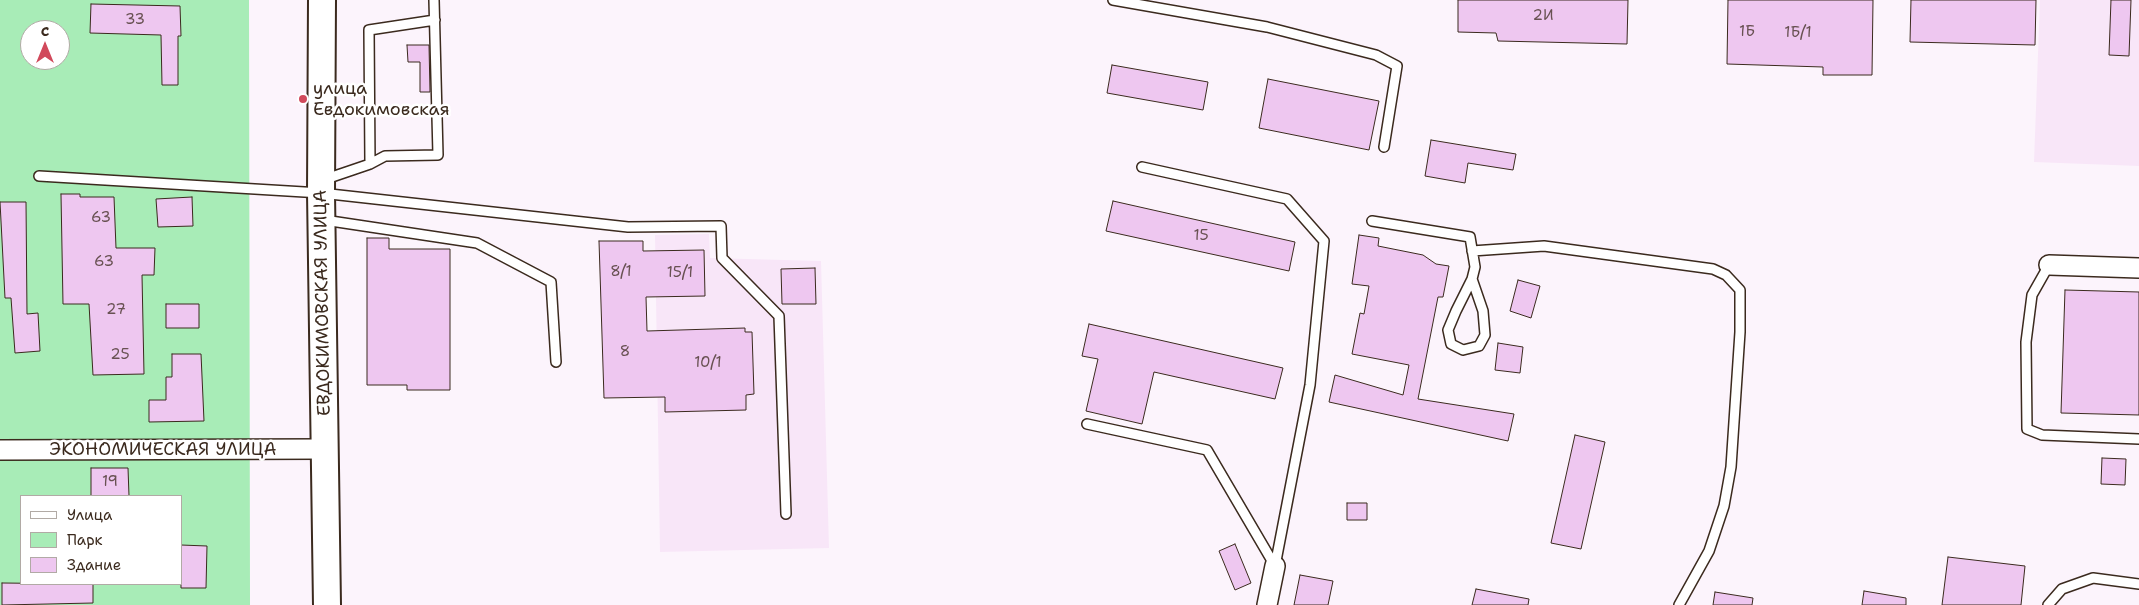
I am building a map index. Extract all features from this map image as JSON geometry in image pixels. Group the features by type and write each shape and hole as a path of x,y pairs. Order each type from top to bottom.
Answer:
{"main road":[{"name":"ЕВДОКИМОВСКАЯ УЛИЦА","path":"322,0 321,187 328,605"}],"street":[{"path":"2050,265 2139,268"},
{"name":"ЭКОНОМИЧЕСКАЯ УЛИЦА","path":"0,450 325,449"},
{"path":"1267,605 1275,566"}],"lane":[{"path":"321,187 385,156 438,155 434,0"},
{"path":"1113,0 1267,27 1376,55 1397,66 1384,147"},
{"path":"370,164 369,30 435,20"},
{"path":"1142,167 1287,198 1324,241 1310,385 1275,566"},
{"path":"40,176 321,187 628,226 722,226 722,258 779,316 786,514"},
{"path":"322,220 477,243 551,282 556,362"},
{"path":"1372,221 1470,237 1474,267 1472,280 1448,330 1451,344 1463,350 1479,346 1485,335 1483,311 1472,280"},
{"path":"1472,251 1544,246 1713,269 1726,275 1740,290 1740,332 1731,467 1724,506 1709,551 1679,605"},
{"path":"2050,265 2032,295 2026,342 2027,429 2042,435 2139,439"},
{"path":"1088,424 1207,450 1275,566"},
{"path":"2048,605 2062,589 2093,578 2139,584"}],"shaded area":[{"path":"2040,0 2139,0 2139,166 2034,162"},
{"path":"709,234 710,258 821,261 829,548 660,552 655,235"}],"green space":[{"path":"0,0 249,0 250,605 0,605"}],"building":[{"path":"1458,0 1628,0 1627,44 1498,41 1496,33 1458,32"},
{"path":"1728,0 1873,0 1872,75 1823,75 1823,67 1727,64"},
{"path":"1911,0 2036,0 2035,45 1910,42"},
{"path":"2111,0 2131,0 2129,56 2109,55"},
{"path":"91,4 180,6 181,36 178,36 178,85 162,85 161,35 90,33"},
{"path":"407,45 429,45 430,92 420,92 420,62 408,62"},
{"path":"1112,65 1208,82 1203,110 1107,93"},
{"path":"1268,79 1379,101 1369,150 1259,128"},
{"path":"1431,140 1516,154 1513,170 1468,163 1465,183 1425,176"},
{"path":"61,194 80,194 80,197 114,197 116,248 155,248 154,275 142,275 144,374 93,375 89,304 63,304"},
{"path":"192,197 193,226 158,227 156,199"},
{"path":"1113,201 1295,242 1289,271 1106,231"},
{"path":"0,202 26,202 27,314 38,313 40,351 15,353 11,298 5,298"},
{"path":"1359,235 1379,238 1378,246 1423,255 1436,264 1449,266 1443,297 1438,297 1418,399 1514,414 1508,441 1329,402 1335,375 1403,395 1409,365 1352,354 1360,313 1364,314 1369,286 1352,284"},
{"path":"367,238 389,238 389,249 450,249 450,390 407,390 407,385 367,385"},
{"path":"599,241 643,241 643,251 704,250 705,296 646,297 647,331 745,328 745,332 752,332 754,394 746,395 746,410 665,412 665,397 604,398"},
{"path":"815,268 816,304 782,304 781,269"},
{"path":"1518,280 1540,286 1531,318 1510,311"},
{"path":"2065,290 2139,292 2139,415 2061,413"},
{"path":"166,304 199,304 199,328 166,328"},
{"path":"1089,324 1283,368 1275,399 1154,372 1142,424 1086,411 1098,359 1082,356"},
{"path":"1498,343 1523,347 1520,373 1495,370"},
{"path":"172,354 201,354 204,421 149,422 149,400 166,400 166,377 172,377"},
{"path":"1575,435 1605,442 1581,549 1551,543"},
{"path":"2102,458 2126,459 2125,485 2101,484"},
{"path":"91,468 128,468 129,495 91,495"},
{"path":"1347,503 1367,503 1367,520 1347,520"},
{"path":"1235,544 1251,583 1235,590 1219,551"},
{"path":"182,545 207,546 206,588 181,588"},
{"path":"1948,557 2025,566 2021,605 1942,605"},
{"path":"1300,575 1333,581 1328,605 1294,605"},
{"path":"2,583 20,583 20,585 93,585 93,603 2,605"},
{"path":"1476,589 1529,599 1528,605 1472,605"},
{"path":"1864,591 1906,598 1906,605 1862,605"},
{"path":"1715,592 1753,598 1752,605 1713,605"}],"place":[{"name":"улица Евдокимовская","path":"303,99"}]}
